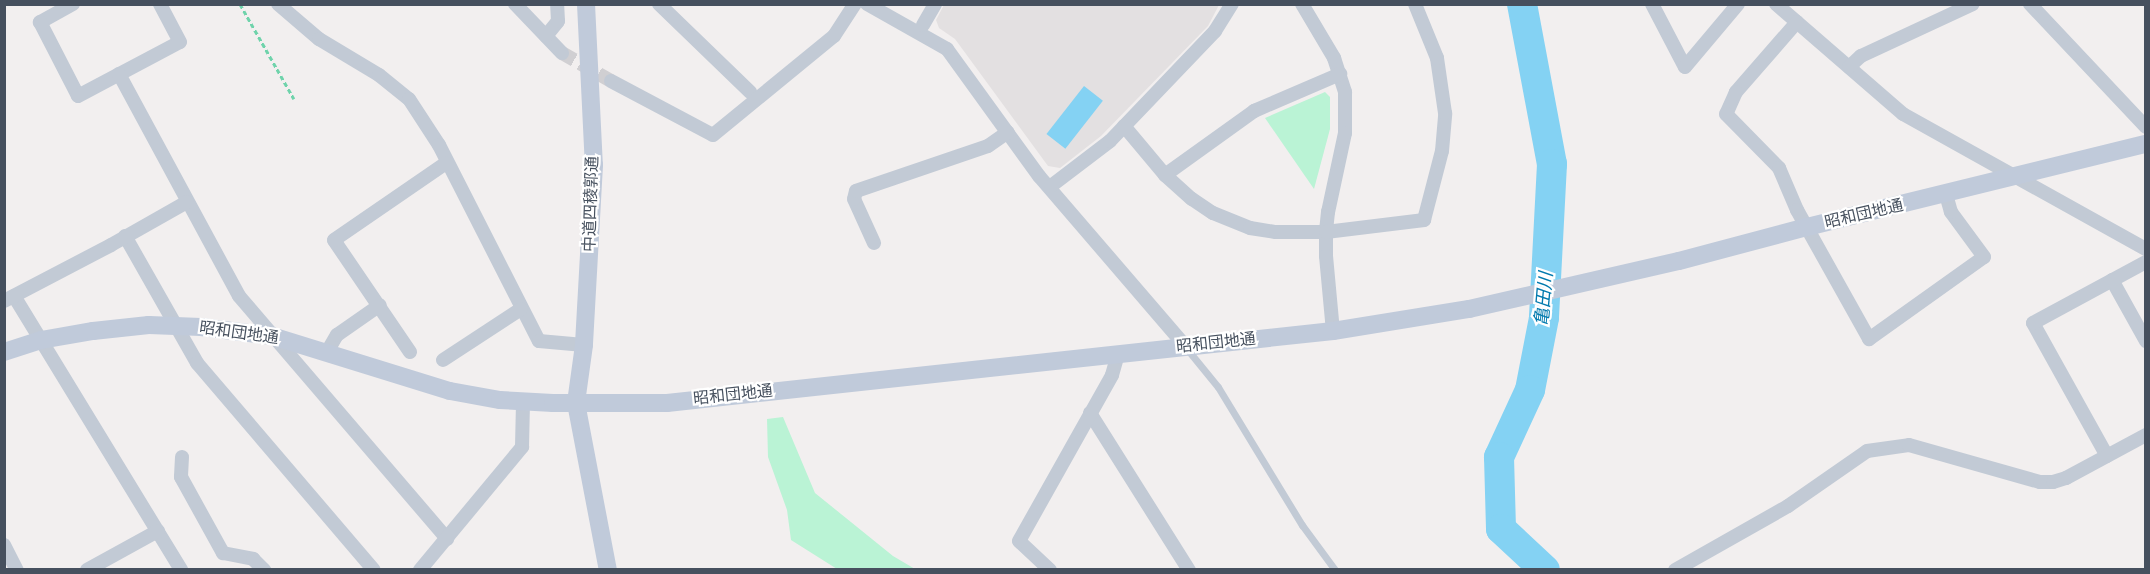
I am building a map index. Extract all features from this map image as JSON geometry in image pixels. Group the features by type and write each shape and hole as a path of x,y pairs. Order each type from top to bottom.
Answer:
{"street":[{"path":"73,4 40,22 78,96 180,42 160,4"},
{"path":"278,4 319,39 379,75 409,99 439,145 446,164 538,341 584,345"},
{"path":"515,4 562,53"},
{"path":"546,36 558,21 558,4"},
{"name":"中道四稜郭通","path":"586,4 594,165 584,345 576,403 608,570"},
{"path":"659,4 750,92"},
{"path":"611,81 713,135 834,36 855,4"},
{"path":"867,4 947,49 1039,176 1051,186 1186,347"},
{"path":"923,25 935,4"},
{"path":"1051,186 1110,141 1215,31 1232,4"},
{"path":"1302,4 1334,58 1340,74 1347,112 1326,232 1333,331"},
{"path":"1124,126 1165,175 1192,199 1231,221 1276,232 1326,232 1424,220 1442,151 1445,113 1437,58 1415,4"},
{"path":"1652,4 1685,67 1738,4"},
{"path":"1776,4 1903,114 2145,249"},
{"path":"1849,67 1861,56 1973,4"},
{"path":"2031,4 2145,127"},
{"path":"1797,22 1736,92 1726,114 1779,168 1807,227 1869,339 1984,257 1951,212 1946,194"},
{"path":"119,74 225,276 239,296 447,539"},
{"path":"1165,175 1254,111 1340,74"},
{"path":"874,243 854,199 856,191 988,146 1008,132"},
{"name":"昭和団地通","path":"4,352 41,340 149,325 174,326 272,336 450,391 523,402 667,403 1333,331 1469,309 1582,284 2145,144"},
{"path":"410,352 334,240 446,164"},
{"path":"181,570 41,340 9,298 187,202"},
{"path":"125,236 196,363 374,570"},
{"path":"2107,456 2033,323 2145,262"},
{"path":"2112,280 2145,341"},
{"path":"327,352 337,335 380,305"},
{"path":"443,360 521,309"},
{"path":"1050,570 1019,541 1112,375 1118,354"},
{"path":"420,570 522,447 523,402"},
{"path":"1090,413 1189,570"},
{"path":"1675,570 1788,506 1867,451 1909,445 2040,482 2066,478 2145,435"},
{"path":"182,457 182,477 223,553 253,559 264,570"},
{"path":"87,570 158,531"},
{"path":"4,545 17,570"}],"lane":[{"path":"1186,347 1218,387 1302,525 1335,570"}],"path":[{"path":"240,4 294,99"}],"shaded area":[{"path":"944,5 1219,5 1208,26 1101,136 1060,168 1048,166 955,39 939,28 936,20"}],"green space":[{"path":"1325,92 1330,97 1330,129 1314,189 1265,118"},
{"path":"783,417 815,493 893,556 915,569 837,569 791,540 787,510 768,457 767,419"}],"water":[{"path":"1084,86 1103,101 1065,149 1046,134"}],"waterway":[{"name":"亀田川","path":"1522,4 1552,164 1544,318 1530,390 1499,457 1501,529 1545,570"}],"tunnel":[{"path":"562,53 611,81"}]}
